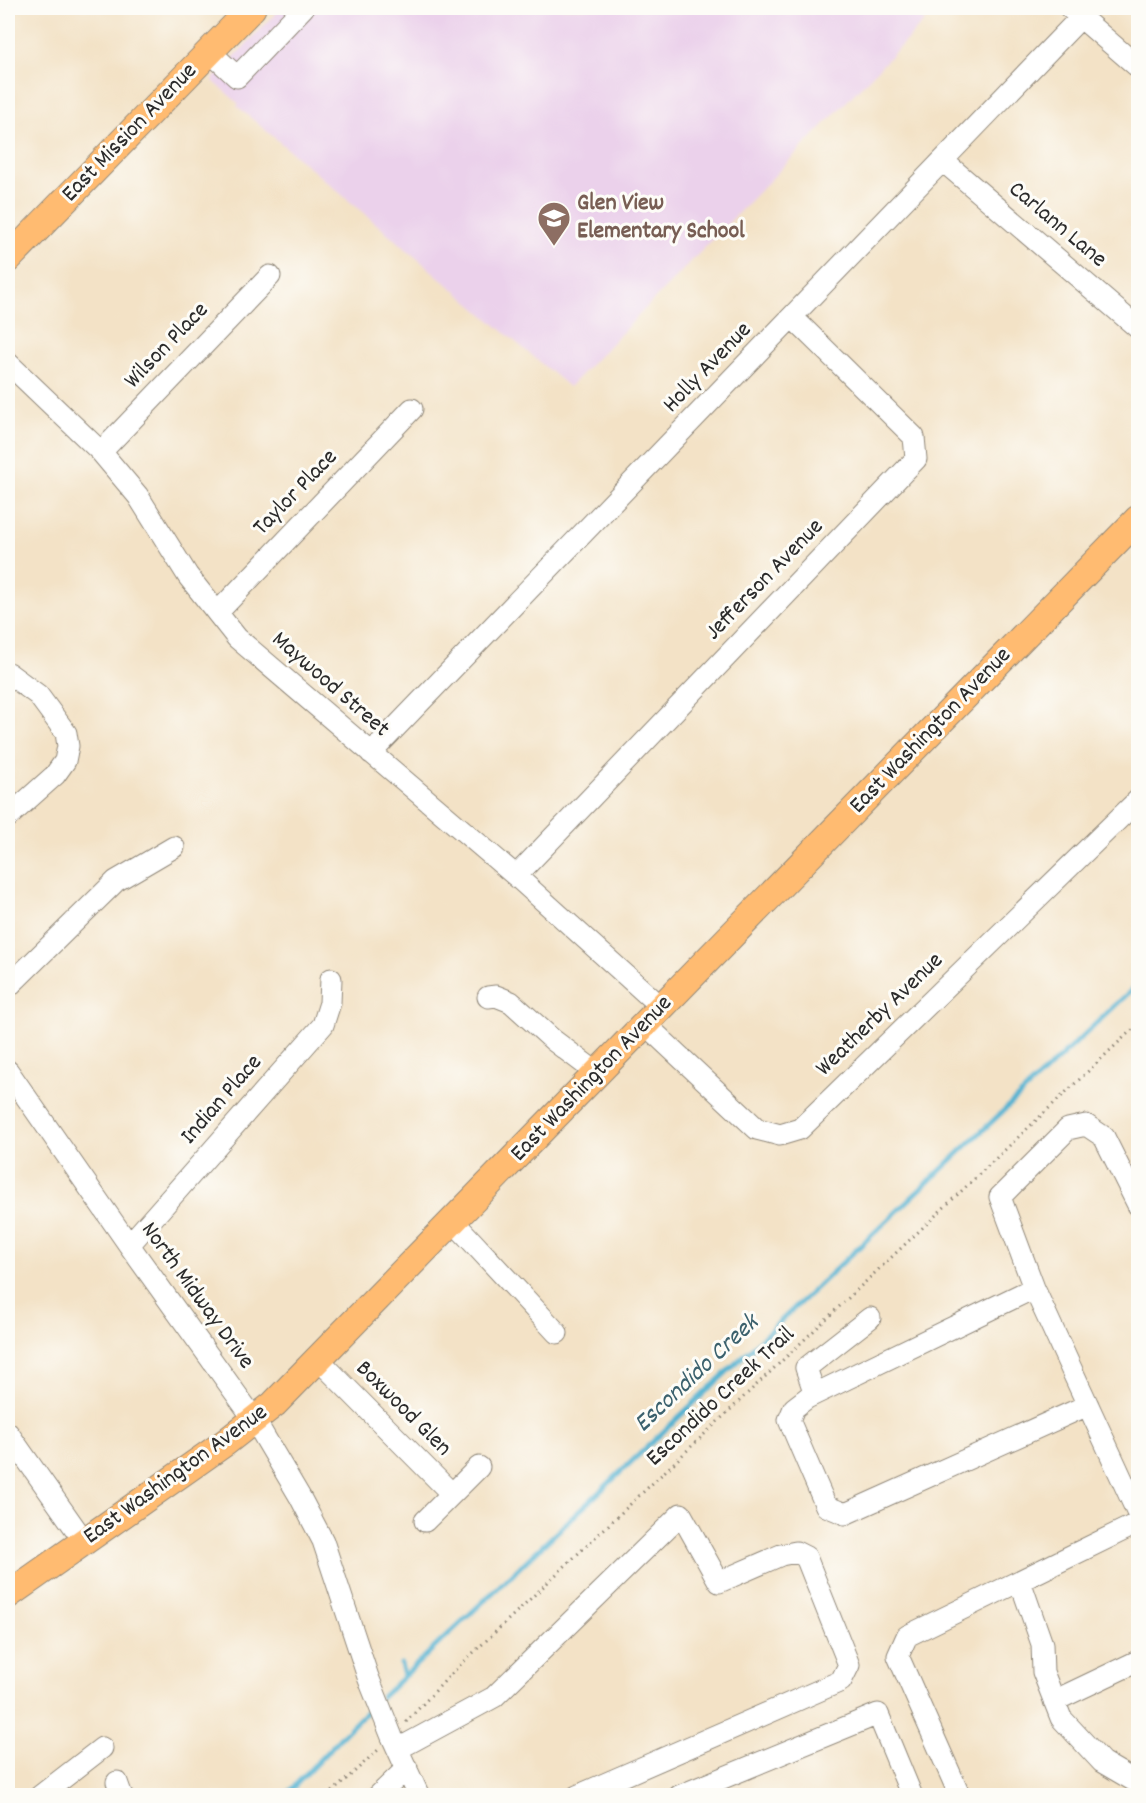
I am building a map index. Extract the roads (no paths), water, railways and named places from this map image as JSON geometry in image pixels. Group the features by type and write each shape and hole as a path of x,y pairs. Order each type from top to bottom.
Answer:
{"main road":[{"name":"East Mission Avenue","path":"8,259 252,8"},
{"name":"East Washington Avenue","path":"8,1595 224,1444 274,1404 1138,519"}],"street":[{"path":"209,51 237,77 303,8"},
{"path":"1075,12 1138,67"},
{"name":"Holly Avenue","path":"371,753 943,161 1075,12"},
{"name":"Carlann Lane","path":"943,161 1138,328"},
{"name":"Wilson Place","path":"101,452 270,276"},
{"name":"Jefferson Avenue","path":"516,876 916,459 914,437 792,317"},
{"name":"Maywood Street","path":"8,363 101,452 138,496 188,576 237,638 516,876 653,1015"},
{"name":"Taylor Place","path":"217,613 412,409"},
{"path":"8,673 38,695 66,733 68,746 65,761 55,775 8,818"},
{"name":"Weatherby Avenue","path":"653,1015 757,1129 780,1134 800,1129 1138,800"},
{"path":"8,987 117,881 174,847"},
{"name":"Indian Place","path":"129,1245 322,1025 330,1003 331,979"},
{"path":"488,997 496,996 511,1002 553,1040 597,1073"},
{"name":"North Midway Drive","path":"8,1071 254,1419 300,1497 323,1541 368,1677 392,1738 419,1796"},
{"path":"1138,1206 1104,1137 1086,1125 1068,1129 1000,1197 1034,1288 1138,1514"},
{"path":"453,1221 557,1332"},
{"path":"1034,1288 815,1394 794,1408 789,1420 826,1506 844,1514 1088,1405"},
{"path":"815,1394 806,1368 870,1318"},
{"name":"Boxwood Glen","path":"318,1359 452,1494"},
{"path":"8,1433 84,1541"},
{"path":"425,1521 479,1467"},
{"path":"392,1738 435,1729 494,1697 681,1514 719,1582 781,1555 796,1552 806,1557 849,1665 841,1681 577,1796"},
{"path":"960,1796 898,1656 907,1636 1138,1523"},
{"path":"1020,1581 1042,1644 1044,1671 1061,1718 1102,1762 1138,1783"},
{"path":"1054,1701 1138,1661"},
{"path":"679,1796 878,1714 912,1796"},
{"path":"40,1796 102,1748"},
{"path":"378,1796 407,1768"}],"waterway":[{"name":"Escondido Creek","path":"382,1697 1138,984"},
{"path":"401,1664 404,1676"},
{"name":"Escondido Creek","path":"285,1796 373,1705"}],"place":[{"name":"Glen View Elementary School","path":"554,247"}]}
